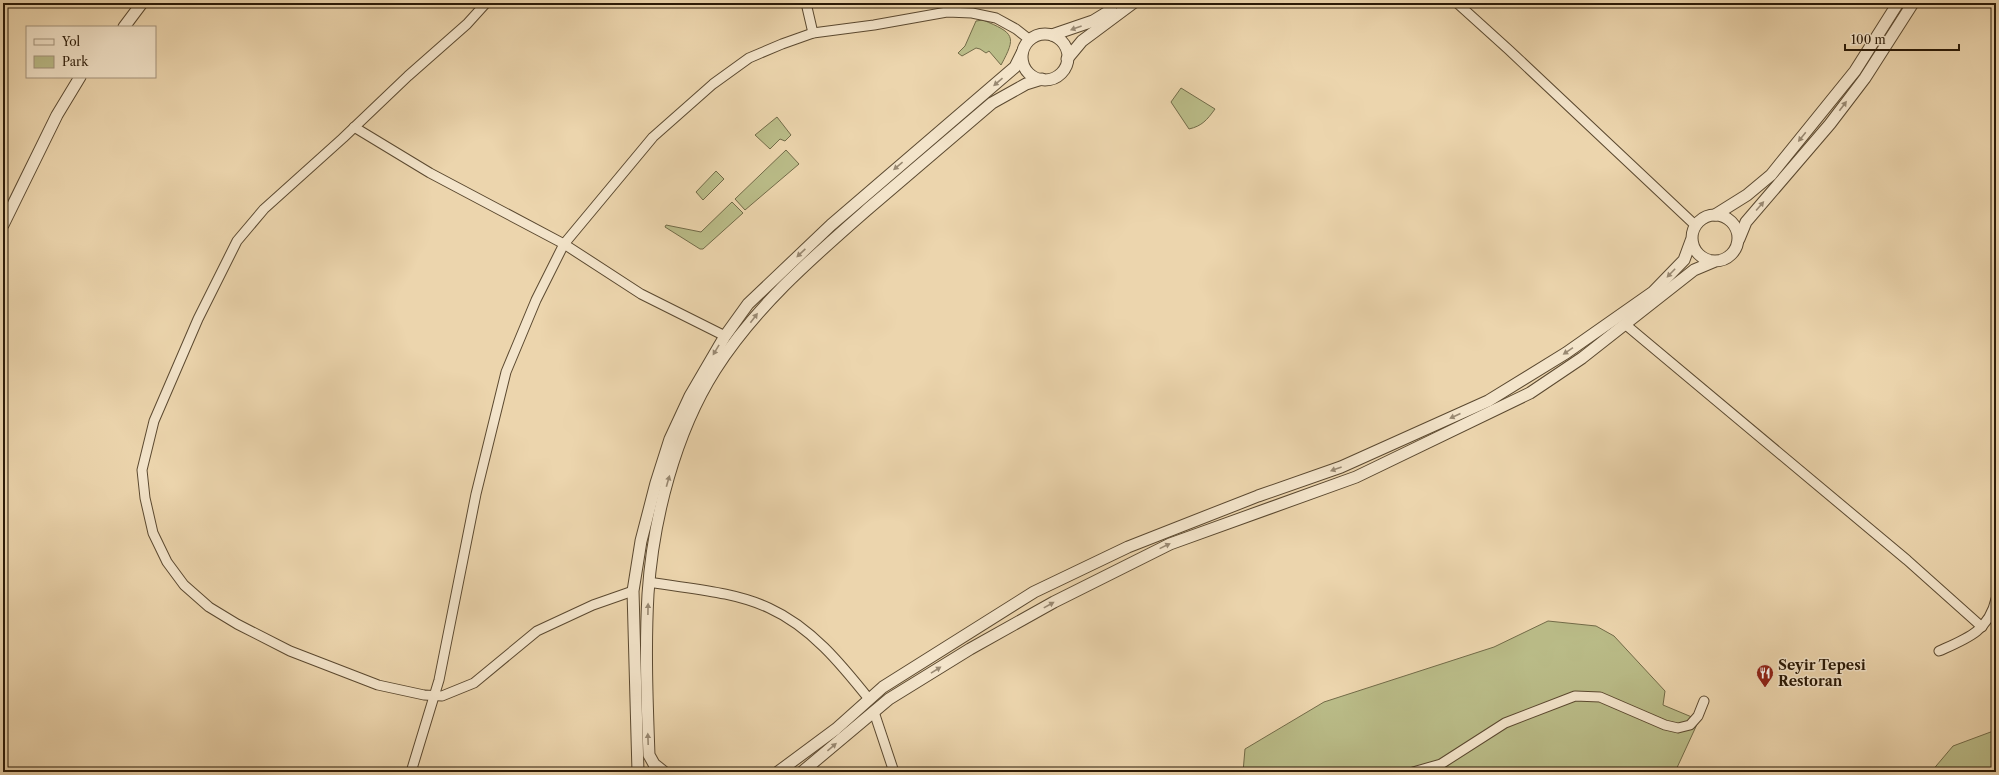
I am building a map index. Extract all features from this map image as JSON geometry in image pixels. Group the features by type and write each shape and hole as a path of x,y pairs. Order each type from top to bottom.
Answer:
{"street":[{"path":"125,26 142,3"},
{"path":"486,3 467,24 408,76 264,209 237,241 198,319 154,421 142,470 145,498 153,533 167,562 184,585 208,607 237,624 298,654 378,685 424,695 442,696 474,683 537,631 593,605 633,591"},
{"path":"806,3 813,32"},
{"path":"638,772 633,591 641,541 656,483 670,439 690,396 725,336 748,304 794,260 889,175 1015,67 1030,40 1044,34 1052,35 1093,21 1122,3"},
{"path":"664,772 654,764 649,755 647,679 649,582 667,482 689,419 715,370 756,314 812,257 992,103 1026,84 1042,79 1049,79 1062,72 1067,59 1082,41 1133,3"},
{"path":"1457,3 1515,55 1695,225"},
{"path":"778,772 836,729 883,687 1034,592 1121,550 1258,496 1341,468 1488,401 1566,353 1653,292 1684,260 1692,241 1695,225 1701,219 1715,215 1747,195 1771,175 1855,72 1898,3"},
{"path":"802,772 889,699 970,648 1054,602 1170,544 1356,477 1530,394 1626,325 1694,270 1713,262 1721,262 1728,258 1734,253 1746,222 1830,124 1865,78 1913,3"},
{"path":"411,772 435,696 476,494 506,372 536,300 564,244 653,137 714,84 749,58 813,32 874,25 947,12 972,13 996,18 1016,29 1030,40"},
{"path":"1052,35 1064,44 1067,59"},
{"path":"1022,53 1025,68 1029,73 1042,79"},
{"path":"3,225 57,115 79,78"},
{"path":"354,127 430,173 564,244 641,294 725,336"},
{"path":"1715,215 1729,219 1738,231 1739,239"},
{"path":"1692,241 1698,255 1713,262"},
{"path":"1626,325 1907,560 1982,627"},
{"path":"649,582 740,598 769,608 797,624 822,644 848,672 869,699"},
{"path":"1939,650 1972,636 1982,627 1994,611 1996,599"},
{"path":"1413,772 1441,764 1505,723 1575,696 1600,697 1665,725 1678,728 1690,725 1698,716 1704,701"},
{"path":"874,712 894,772"}],"green space":[{"path":"983,20 1001,28 1010,36 1011,41 1009,48 1001,65 989,51 986,53 976,48 962,56 958,53 965,46 976,21"},
{"path":"1181,88 1215,109 1204,122 1189,129 1171,102"},
{"path":"777,117 791,135 785,141 780,139 770,149 755,135"},
{"path":"786,150 799,164 745,210 735,199"},
{"path":"716,171 724,179 703,200 696,192"},
{"path":"732,202 743,213 703,249 700,249 665,227 666,225 701,232"},
{"path":"1548,621 1596,626 1614,636 1665,691 1663,705 1699,720 1675,772 1243,772 1245,749 1324,702 1494,647"},
{"path":"1996,730 1996,772 1931,772 1953,746"}],"place":[{"name":"Seyir Tepesi Restoran","path":"1765,688"}]}
